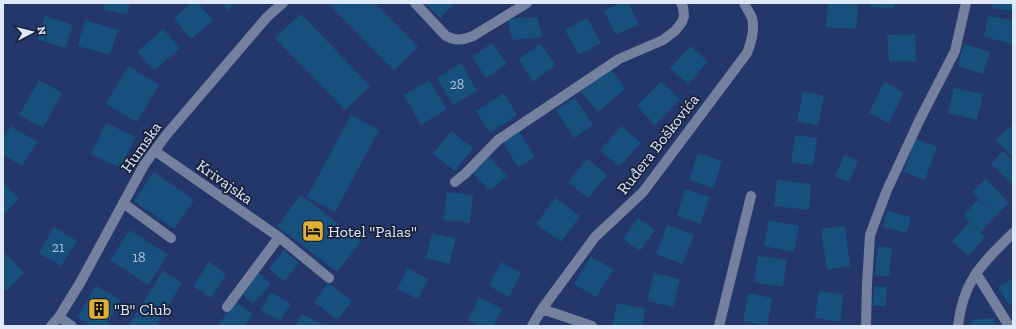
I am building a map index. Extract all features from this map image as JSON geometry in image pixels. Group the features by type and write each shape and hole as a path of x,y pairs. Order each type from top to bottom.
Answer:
{"street":[{"name":"Humska","path":"51,326 59,318 80,283 144,165 154,151 267,18 283,3"},
{"path":"415,3 446,36 459,40 467,39 473,36 527,3"},
{"path":"455,182 466,173 498,140 619,59 663,40 675,31 682,22 684,16 683,7 680,3"},
{"name":"Ruđera Boškovića","path":"532,326 542,309 595,237 643,192 747,54 751,43 752,18 744,3"},
{"path":"866,326 870,235 887,190 920,119 955,50 966,3"},
{"name":"Krivajska","path":"154,151 279,237 329,278"},
{"path":"719,326 751,196"},
{"path":"123,203 171,238"},
{"path":"958,326 959,314 968,286 984,263 1013,233"},
{"path":"227,307 279,237"},
{"path":"976,273 1009,326"},
{"path":"542,309 592,326"},
{"path":"59,318 72,326"}],"building":[{"path":"104,3 130,3 127,15 103,9"},
{"path":"192,3 198,3 213,21 191,39 174,18"},
{"path":"221,3 235,3 228,10"},
{"path":"328,3 375,3 418,47 394,71"},
{"path":"425,3 455,3 440,18"},
{"path":"620,3 628,3 639,24 616,35 604,11"},
{"path":"828,3 858,3 856,29 826,27"},
{"path":"871,3 894,3 894,8 871,7"},
{"path":"992,3 1013,3 1013,11 991,8"},
{"path":"301,14 370,86 345,110 275,38"},
{"path":"45,16 73,25 65,48 37,39"},
{"path":"988,16 1013,21 1013,44 984,37"},
{"path":"537,17 542,37 512,40 508,19"},
{"path":"587,18 601,43 579,55 565,30"},
{"path":"85,20 118,30 110,55 78,46"},
{"path":"163,29 180,48 154,71 137,52"},
{"path":"915,34 916,61 889,62 887,35"},
{"path":"492,43 507,64 486,78 472,57"},
{"path":"540,44 556,65 533,82 519,59"},
{"path":"964,44 990,52 983,74 958,66"},
{"path":"691,46 708,62 688,84 670,68"},
{"path":"461,63 477,91 453,105 437,78"},
{"path":"128,66 159,85 137,122 106,104"},
{"path":"609,68 626,88 598,112 581,92"},
{"path":"39,80 62,93 43,128 19,115"},
{"path":"429,80 447,109 421,125 404,95"},
{"path":"661,81 680,99 655,125 637,106"},
{"path":"884,82 904,92 889,123 869,113"},
{"path":"954,88 983,94 977,120 948,113"},
{"path":"803,92 824,96 818,126 797,121"},
{"path":"504,93 517,115 490,133 476,111"},
{"path":"575,98 593,125 574,138 556,110"},
{"path":"351,115 379,130 335,212 307,197"},
{"path":"106,123 136,137 120,168 91,154"},
{"path":"1013,124 1013,158 996,140"},
{"path":"11,126 37,142 22,166 3,154 3,138"},
{"path":"622,126 641,143 619,167 600,150"},
{"path":"451,131 473,148 455,171 433,154"},
{"path":"519,131 535,157 518,167 502,141"},
{"path":"795,135 817,138 813,165 791,162"},
{"path":"915,139 937,147 925,180 904,172"},
{"path":"1003,151 1013,161 1012,184 991,164"},
{"path":"698,153 722,161 714,188 689,180"},
{"path":"844,155 858,161 849,182 835,177"},
{"path":"489,157 507,176 490,191 472,173"},
{"path":"587,159 607,175 588,198 568,182"},
{"path":"154,172 194,200 174,229 134,201"},
{"path":"986,179 1009,203 981,232 963,216 978,200 993,213 972,192"},
{"path":"777,180 811,184 809,210 774,206"},
{"path":"3,183 19,199 3,215"},
{"path":"685,189 709,197 701,224 677,216"},
{"path":"447,192 473,195 470,223 444,220"},
{"path":"301,195 361,241 337,272 277,226"},
{"path":"555,198 580,216 561,242 536,224"},
{"path":"887,211 911,217 907,233 883,227"},
{"path":"638,218 655,230 640,251 623,239"},
{"path":"769,220 799,226 794,252 764,246"},
{"path":"969,222 985,237 968,256 952,242"},
{"path":"667,225 694,235 682,264 656,254"},
{"path":"845,226 850,266 827,270 821,229"},
{"path":"54,227 77,241 61,266 39,253"},
{"path":"130,230 168,255 148,285 110,260"},
{"path":"432,233 456,239 449,264 426,258"},
{"path":"878,246 892,248 889,276 875,275"},
{"path":"284,250 299,263 284,281 269,269"},
{"path":"3,251 24,273 6,291 3,288"},
{"path":"591,256 613,270 596,297 574,284"},
{"path":"758,256 787,260 783,287 754,282"},
{"path":"209,262 226,274 211,298 193,286"},
{"path":"501,262 521,273 509,297 489,286"},
{"path":"408,268 428,279 418,299 397,289"},
{"path":"163,271 182,283 156,326 128,326"},
{"path":"259,273 271,284 253,304 241,293"},
{"path":"654,273 680,279 673,307 647,301"},
{"path":"1013,278 1013,303 1009,305 998,287"},
{"path":"328,283 352,301 338,320 314,302"},
{"name":"\"B\" Club","path":"96,286 121,300 106,326 92,326 77,317"},
{"path":"874,286 887,287 886,306 873,306"},
{"path":"819,291 843,295 840,322 815,318"},
{"path":"271,292 291,304 280,321 261,310"},
{"path":"748,293 772,298 767,326 743,321"},
{"path":"479,297 502,309 493,326 480,326 468,320"},
{"path":"235,301 253,314 244,326 218,326"},
{"path":"617,303 645,309 642,326 612,326"},
{"path":"302,314 325,326 295,326"},
{"path":"994,318 995,326 973,326 972,320"}],"place":[{"name":"Hotel \"Palas\"","path":"313,231"},
{"name":"\"B\" Club","path":"99,309"}]}
